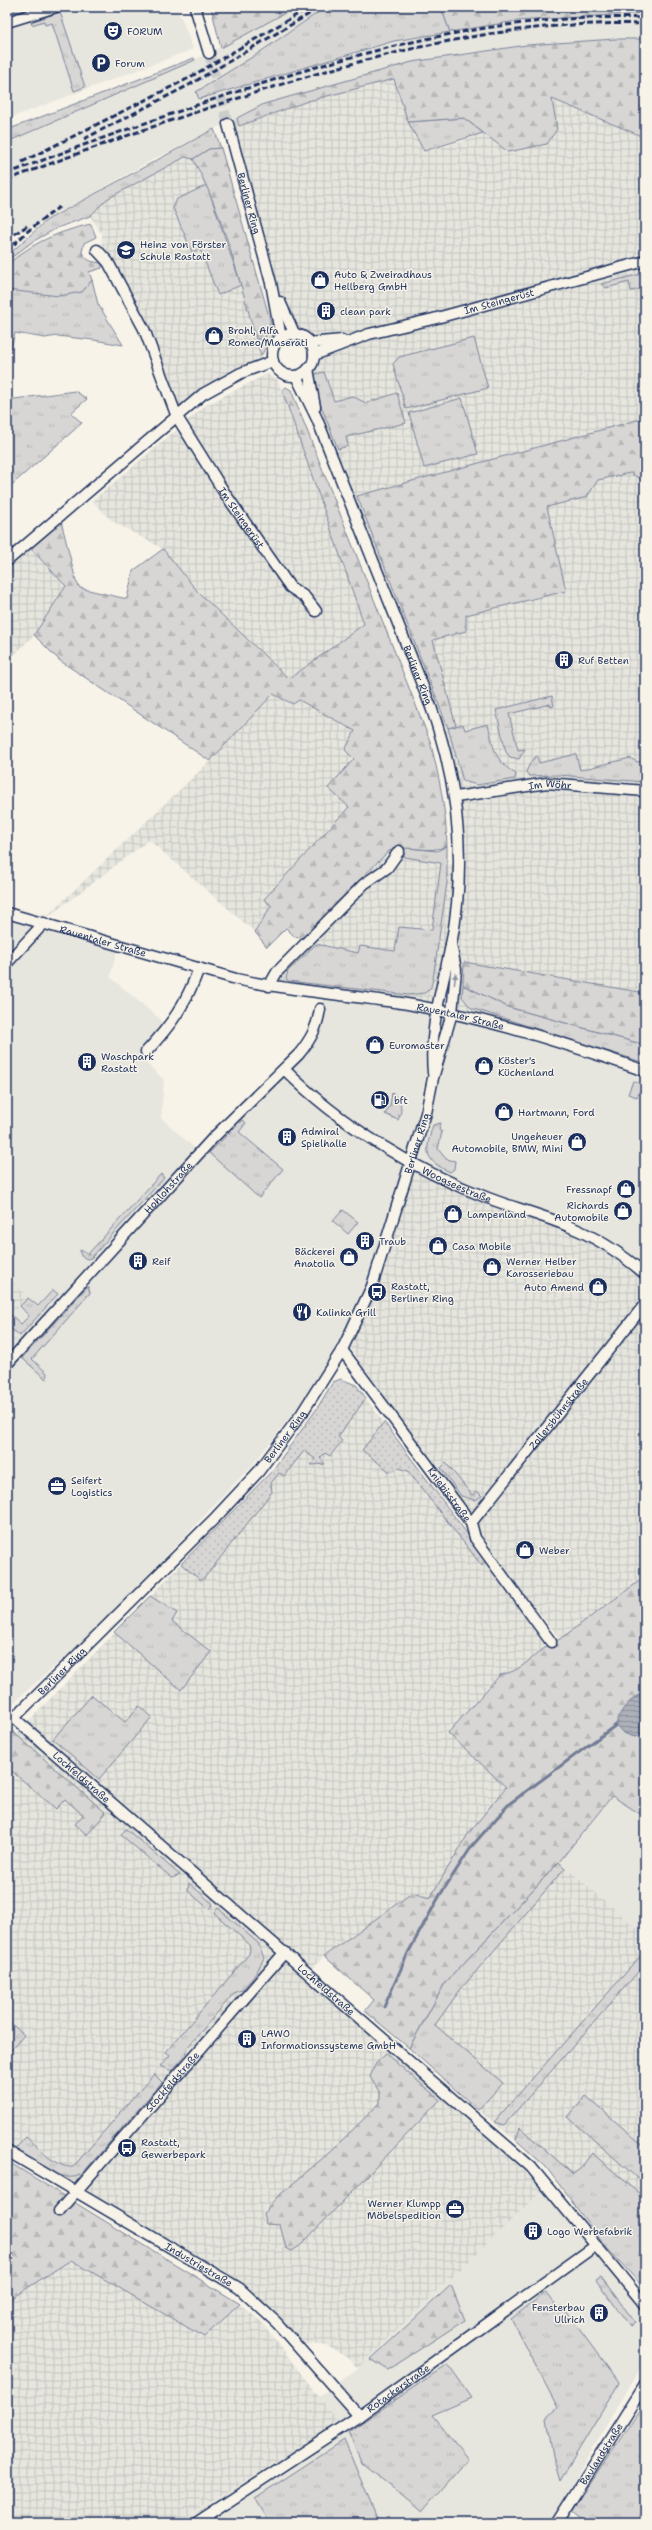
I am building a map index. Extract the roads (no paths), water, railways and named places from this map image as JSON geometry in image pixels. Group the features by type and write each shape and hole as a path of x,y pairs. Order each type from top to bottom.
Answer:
{"street":[{"path":"7,22 56,7"},
{"path":"195,7 209,53"},
{"name":"Berliner Ring","path":"228,124 271,283 281,338"},
{"name":"Im Steingerüst","path":"97,250 108,262 144,330 177,417 224,492 290,586 306,597 316,611"},
{"name":"Im Steingerüst","path":"314,356 352,339 645,261"},
{"name":"Berliner Ring","path":"271,283 295,335"},
{"path":"295,335 309,343 314,356 308,369 296,376 279,371 273,361 274,347 281,338 295,335"},
{"name":"Im Steingerüst","path":"309,343 352,339"},
{"path":"7,561 213,387 273,361"},
{"name":"Berliner Ring","path":"308,369 317,419"},
{"name":"Berliner Ring","path":"296,376 317,419 431,707 442,737 456,797 460,838 459,866 451,944 436,1010 431,1052 433,1078"},
{"name":"Im Wöhr","path":"456,797 547,783 645,792"},
{"path":"269,986 277,972 364,884 387,868 399,852"},
{"name":"Rauentaler Straße","path":"7,913 199,968 269,986 341,994 436,1010 518,1030 645,1072"},
{"path":"7,963 44,923"},
{"name":"Berliner Ring","path":"10,1715 216,1517 258,1471 302,1413 342,1350 372,1286 426,1113 433,1078 452,1014 456,970 451,944"},
{"path":"146,1052 170,1027 181,1011 199,968"},
{"name":"Hohlohstraße","path":"7,1364 213,1138 284,1069 311,1040 316,1029 320,1009"},
{"name":"Woogseestraße","path":"284,1069 303,1088 346,1120 412,1161 488,1198 581,1232 604,1244 645,1274"},
{"name":"Zollersbühnstraße","path":"471,1523 645,1304"},
{"name":"Kniebisstraße","path":"342,1350 471,1523 475,1538 552,1642"},
{"name":"Lochfeldstraße","path":"10,1715 531,2167 568,2210 595,2246 644,2303"},
{"name":"Stockfeldstraße","path":"60,2211 285,1952"},
{"name":"Industriestraße","path":"7,2151 75,2193 226,2280 251,2298 277,2323 359,2416"},
{"name":"Rotackerstraße","path":"196,2523 359,2416 595,2246"},
{"name":"Baulandstraße","path":"557,2523 645,2384"}],"waterway":[{"path":"384,2007 408,1953 440,1895 472,1846 509,1804 616,1725"}],"tunnel":[{"path":"209,53 228,124"}],"railway":[{"path":"22,162 187,79 310,7"},
{"path":"84,139 189,85 321,7"},
{"path":"7,174 197,105 362,54 474,30 530,22 587,18 645,18"},
{"path":"7,180 64,158 288,82 388,54 439,43 541,27 593,24 645,24"},
{"path":"7,251 28,231 59,207"},
{"path":"7,239 27,226"}],"place":[{"name":"FORUM","path":"113,31"},
{"name":"Forum","path":"101,63"},
{"name":"Heinz von Förster Schule Rastatt","path":"126,250"},
{"name":"Auto & Zweiradhaus Hellberg GmbH","path":"320,280"},
{"name":"clean park","path":"326,311"},
{"name":"Brohl, Alfa Romeo/Maserati","path":"214,336"},
{"name":"Ruf Betten","path":"564,660"},
{"name":"Euromaster","path":"375,1045"},
{"name":"Waschpark Rastatt","path":"87,1062"},
{"name":"Köster's Küchenland","path":"484,1066"},
{"name":"bft","path":"380,1100"},
{"name":"Hartmann, Ford","path":"504,1112"},
{"name":"Admiral Spielhalle","path":"287,1137"},
{"name":"Ungeheuer Automobile, BMW, Mini","path":"577,1142"},
{"name":"Fressnapf","path":"626,1189"},
{"name":"Richards Automobile","path":"623,1211"},
{"name":"Lampenland","path":"453,1214"},
{"name":"Traub","path":"365,1241"},
{"name":"Casa Mobile","path":"438,1246"},
{"name":"Bäckerei Anatolia","path":"349,1257"},
{"name":"Reif","path":"138,1261"},
{"name":"Werner Helber Karosseriebau","path":"492,1267"},
{"name":"Auto Amend","path":"598,1287"},
{"name":"Rastatt, Berliner Ring","path":"377,1292"},
{"name":"Kalinka Grill","path":"302,1312"},
{"name":"Seifert Logistics","path":"57,1486"},
{"name":"Weber","path":"525,1550"},
{"name":"LAWO Informationssysteme GmbH","path":"247,2039"},
{"name":"Rastatt, Gewerbepark","path":"127,2148"},
{"name":"Werner Klumpp Möbelspedition","path":"455,2209"},
{"name":"Logo Werbefabrik","path":"533,2231"},
{"name":"Fensterbau Ullrich","path":"599,2313"}]}
